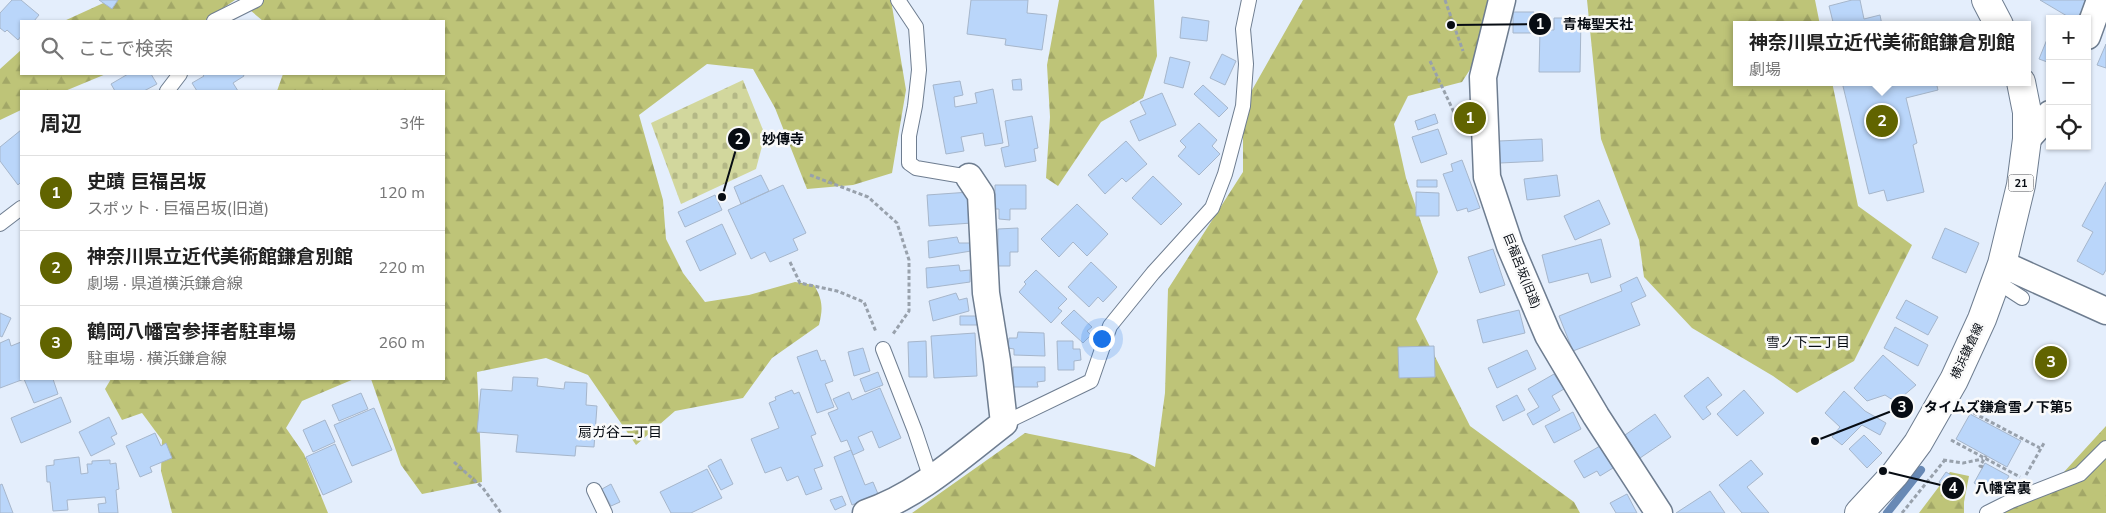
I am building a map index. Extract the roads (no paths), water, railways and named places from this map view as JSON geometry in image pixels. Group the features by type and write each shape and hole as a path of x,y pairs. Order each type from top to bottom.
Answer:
{"main road":[{"path":"1986,0 1997,21"},
{"name":"21","path":"1999,272 2021,185 2027,139 2027,112 2022,86"},
{"name":"横浜鎌倉線","path":"1859,513 1895,474 1934,417 1954,380 1982,319 1999,272"}],"street":[{"name":"巨福呂坂(旧道)","path":"1502,0 1483,77 1487,177 1510,246 1548,335 1596,416 1659,513"},
{"path":"2091,25 2100,0"},
{"path":"2027,139 2046,118"},
{"path":"866,513 886,506 932,479 1004,422 986,293 981,195 969,177"},
{"path":"1999,272 2106,311"}],"lane":[{"path":"216,20 256,0"},
{"path":"898,0 916,27 918,53 919,70 909,136 909,163 916,168 969,177"},
{"path":"1004,422 1091,381 1110,326 1153,273 1212,208 1225,174 1243,106 1246,64 1243,29 1250,0"},
{"path":"168,90 179,75"},
{"path":"0,224 20,209"},
{"path":"1999,272 2022,298"},
{"path":"882,349 932,479"},
{"path":"1987,513 2011,501 2080,474 2106,448"},
{"path":"594,490 605,513"}],"waterway":[{"path":"1887,513 1921,470"}],"place":[{"name":"青梅聖天社","path":"1451,25"},
{"name":"史蹟 巨福呂坂","path":"1470,118"},
{"name":"神奈川県立近代美術館鎌倉別館","path":"1882,121"},
{"name":"妙傳寺","path":"722,197"},
{"name":"鶴岡八幡宮参拝者駐車場","path":"2051,362"},
{"name":"タイムズ鎌倉雪ノ下第5","path":"1815,441"},
{"name":"八幡宮裏","path":"1883,471"}],"district":[{"name":"雪ノ下二丁目","path":"1808,342"},
{"name":"扇ガ谷二丁目","path":"620,432"}]}
